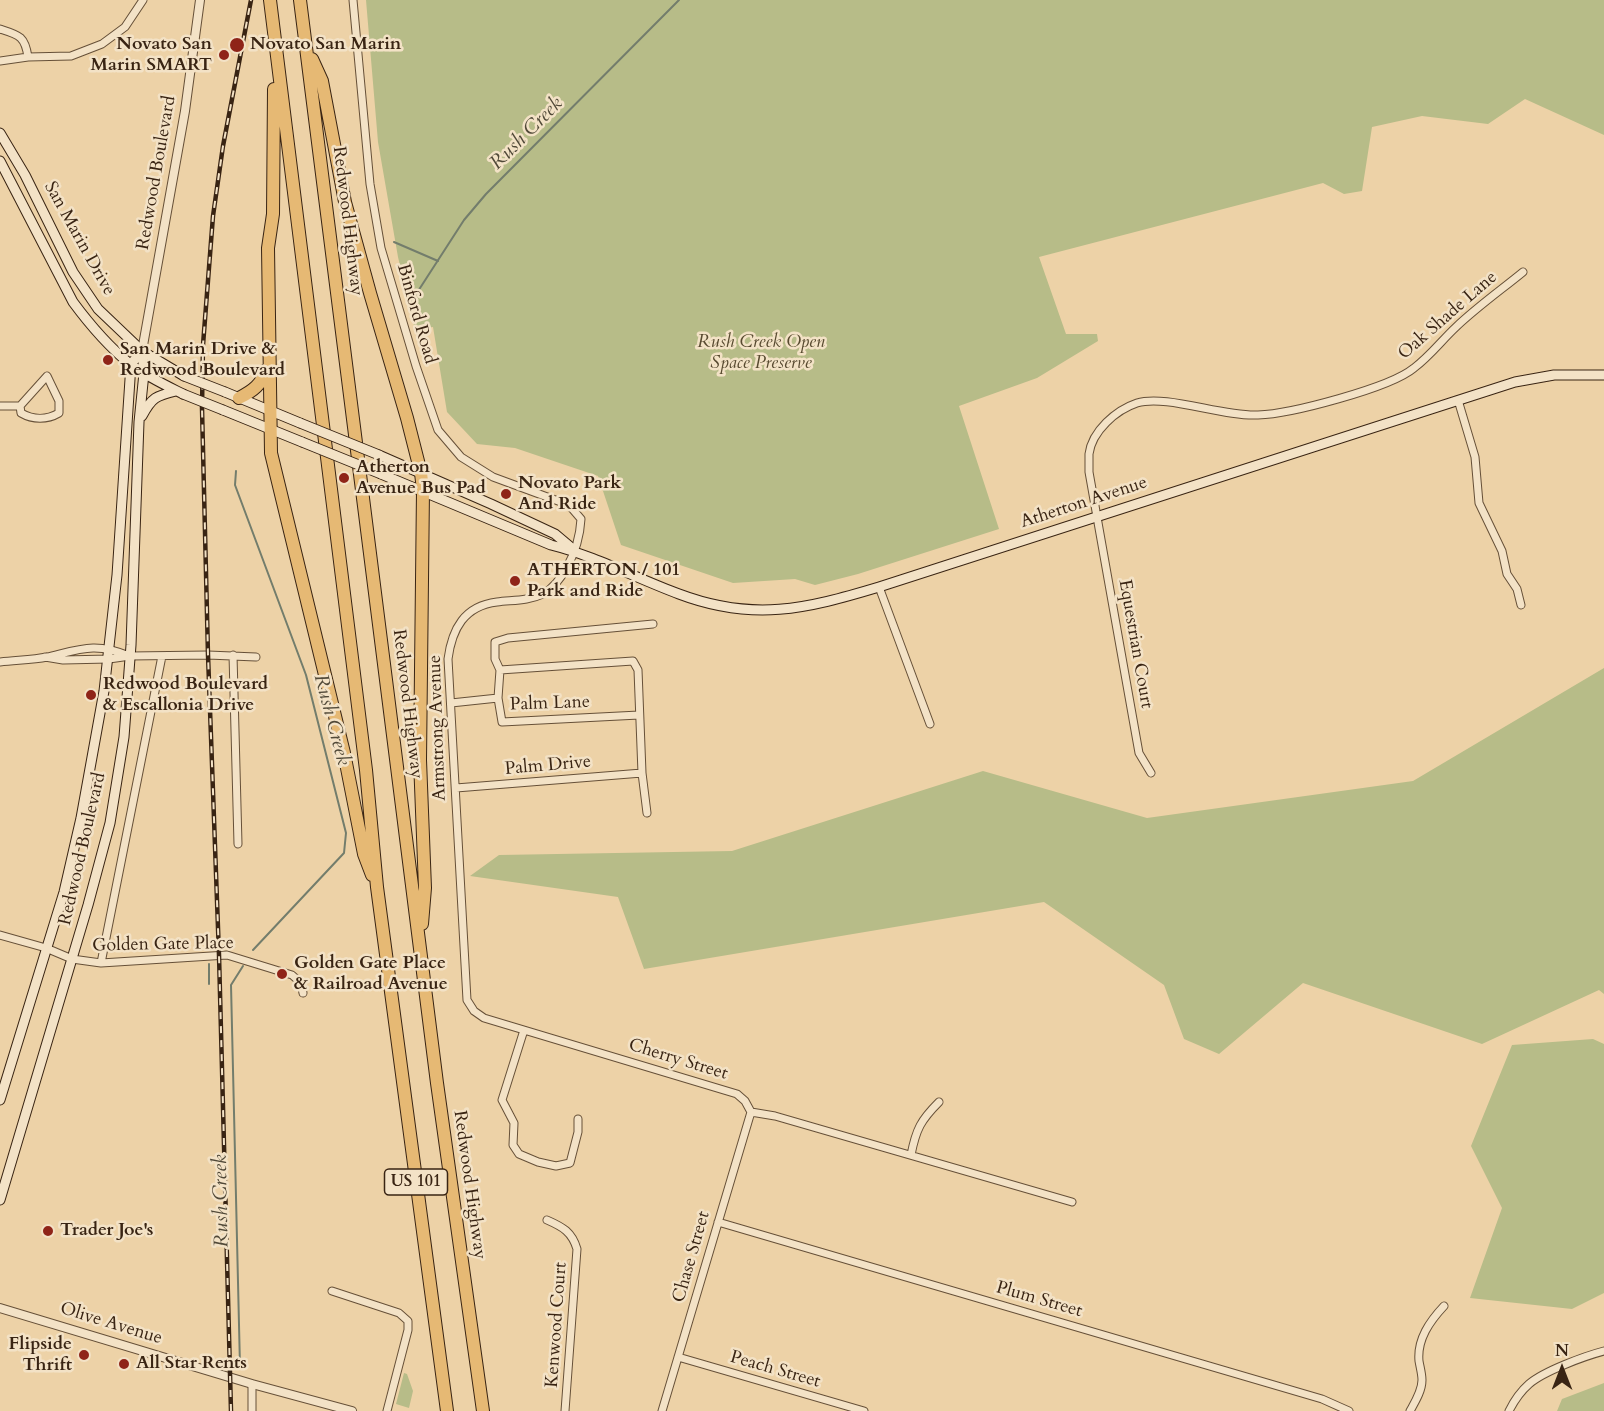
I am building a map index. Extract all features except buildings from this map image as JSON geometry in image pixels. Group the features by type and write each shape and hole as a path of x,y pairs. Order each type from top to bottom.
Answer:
{"highway":[{"name":"Redwood Highway","path":"300,0 437,1083 483,1411"},
{"name":"US 101","path":"270,4 365,759 377,887 447,1411"},
{"path":"274,40 273,214 268,248 271,453 344,753 364,854 377,887"},
{"path":"307,48 322,81 345,202 421,473 423,490 420,760 425,888 420,949"},
{"path":"239,398 261,383 269,363"}],"main road":[{"name":"San Marin Drive","path":"0,133 25,175 86,294 113,326 142,351"},
{"name":"San Marin Drive","path":"0,161 73,302 104,340 131,364"},
{"path":"131,364 142,351"},
{"name":"Redwood Boulevard","path":"0,1200 110,823 124,737 130,656 144,373 142,351"},
{"name":"Atherton Avenue","path":"142,351 184,376 379,455 555,534 576,552"},
{"name":"Redwood Boulevard","path":"0,1100 64,892 81,818 109,659 131,364"},
{"name":"Atherton Avenue","path":"131,364 180,392 423,490 551,545 576,552 708,604 765,611 789,610 826,603 879,587 1515,382 1554,375 1604,375"},
{"path":"140,422 148,404 157,396 180,392"}],"street":[{"path":"0,61 28,57 71,56 102,44 125,27 143,0"},
{"name":"Redwood Boulevard","path":"142,351 185,111 200,0"},
{"name":"Binford Road","path":"353,0 370,184 381,248 416,366 438,430 461,457 493,477 568,505 581,519 576,552"},
{"path":"0,29 23,39 28,57"},
{"name":"Oak Shade Lane","path":"1098,516 1089,472 1089,452 1101,429 1119,412 1142,402 1163,401 1226,413 1259,415 1294,409 1376,388 1413,370 1457,326 1523,272"},
{"path":"0,406 20,406 47,376 59,401 59,413 51,418 29,418 21,413 20,406"},
{"path":"1458,400 1475,457 1479,503 1495,534 1502,551 1507,574 1517,589 1521,605"},
{"name":"Equestrian Court","path":"1098,516 1139,753 1151,773"},
{"name":"Armstrong Avenue","path":"459,872 448,659 450,642 464,617 476,608 495,602 524,600 550,590 562,577 576,552"},
{"path":"879,587 930,723"},
{"path":"500,670 495,659 495,642 508,638 653,624"},
{"path":"0,662 45,657 96,647 110,648 130,656"},
{"path":"45,657 63,660 130,656 256,657"},
{"path":"101,963 162,656"},
{"path":"233,656 238,844"},
{"name":"Palm Lane","path":"633,661 638,670 639,715 502,722 498,698 500,670 633,661"},
{"path":"451,703 498,698"},
{"path":"639,715 646,813"},
{"name":"Palm Drive","path":"456,788 642,773"},
{"name":"Cherry Street","path":"459,872 467,1000 474,1011 484,1018 737,1094 745,1101 751,1112"},
{"name":"Golden Gate Place","path":"0,935 46,948 72,959 101,963 227,955 292,975 301,983 303,993"},
{"path":"524,1030 502,1100 514,1123 513,1145 519,1154 538,1162 556,1166 570,1163 578,1132 578,1119"},
{"path":"911,1155 916,1131 923,1118 939,1102"},
{"path":"751,1112 775,1116 1072,1202"},
{"name":"Chase Street","path":"662,1411 751,1112"},
{"name":"Kenwood Court","path":"547,1220 563,1227 574,1238 577,1249 565,1411"},
{"name":"Plum Street","path":"718,1221 1322,1399 1349,1411"},
{"path":"332,1291 399,1313 408,1321 408,1330 387,1411"},
{"path":"1410,1411 1418,1396 1422,1380 1419,1358 1422,1338 1432,1319 1444,1306"},
{"name":"Olive Avenue","path":"0,1308 252,1384 352,1411"},
{"path":"1509,1411 1530,1383 1591,1354 1604,1351"},
{"name":"Peach Street","path":"678,1357 864,1411"},
{"path":"252,1384 252,1411"}],"green space":[{"name":"Rush Creek Open Space Preserve","path":"366,0 1604,0 1604,135 1525,99 1488,124 1422,116 1372,127 1362,191 1344,194 1323,183 1039,257 1066,334 1097,334 1098,341 1037,378 959,406 999,529 858,574 815,585 795,579 733,583 621,545 598,476 515,448 477,444 447,412 433,327 415,330 398,257 378,142"},
{"path":"1604,668 1604,994 1599,990 1482,1044 1303,983 1219,1054 1184,1039 1164,985 1044,902 644,969 618,897 470,876 499,855 732,851 983,771 1147,818 1413,781"},
{"path":"1593,1039 1604,1044 1604,1293 1572,1309 1470,1298 1502,1208 1471,1146 1512,1045"},
{"path":"404,1373 407,1374 413,1391 409,1408 396,1404"},
{"path":"1604,1383 1604,1411 1557,1411 1562,1399"}],"waterway":[{"name":"Rush Creek","path":"411,302 464,220 486,194 679,0"},
{"path":"394,242 438,261"},
{"name":"Rush Creek","path":"236,471 235,485 306,675 346,833 344,853 253,950"},
{"path":"209,964 209,984"},
{"name":"Rush Creek","path":"240,1367 231,985 243,966"}],"railway":[{"path":"231,1411 202,408 203,345 213,216 223,146 251,0"}],"place":[{"name":"Novato San Marin","path":"237,45"},
{"name":"Novato San Marin SMART","path":"224,55"},
{"name":"San Marin Drive & Redwood Boulevard","path":"108,360"},
{"name":"Atherton Avenue Bus Pad","path":"344,478"},
{"name":"Novato Park And Ride","path":"506,494"},
{"name":"ATHERTON / 101 Park and Ride","path":"515,581"},
{"name":"Redwood Boulevard & Escallonia Drive","path":"91,695"},
{"name":"Golden Gate Place & Railroad Avenue","path":"282,974"},
{"name":"Trader Joe's","path":"48,1231"},
{"name":"Flipside Thrift","path":"84,1355"},
{"name":"All Star Rents","path":"124,1364"}]}
